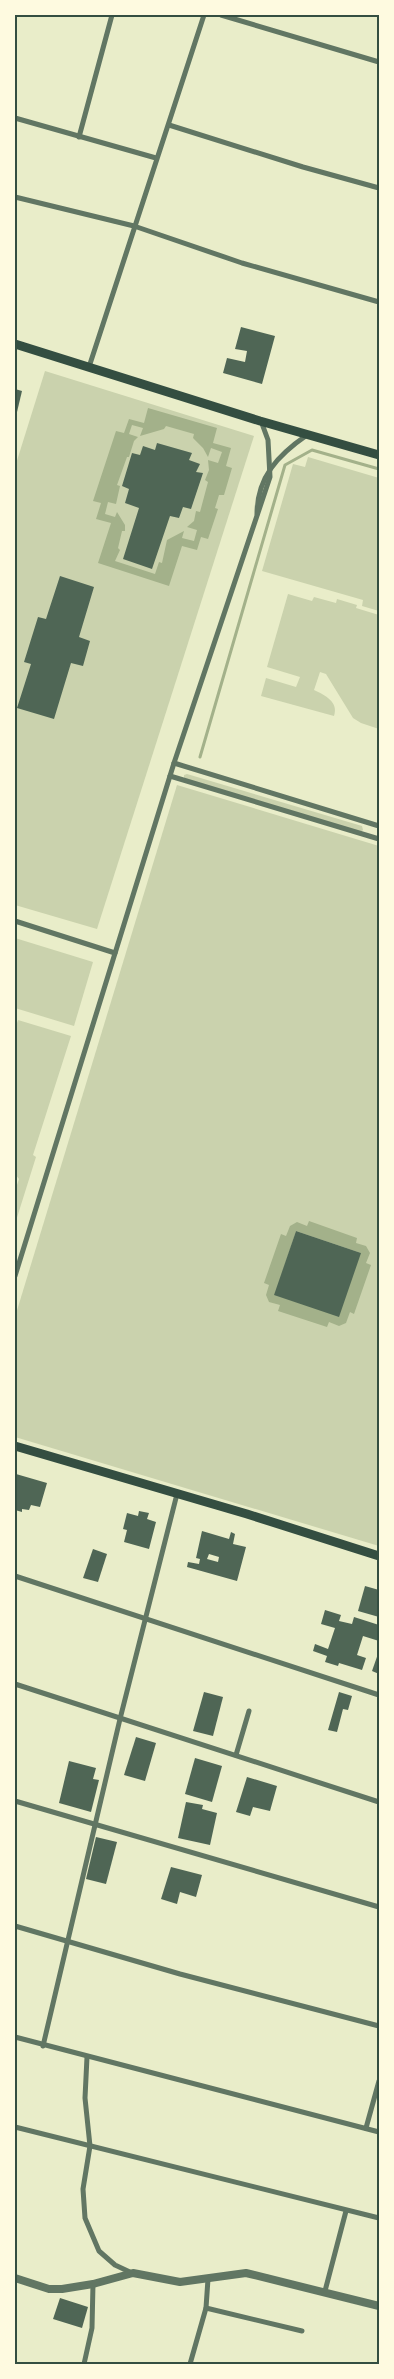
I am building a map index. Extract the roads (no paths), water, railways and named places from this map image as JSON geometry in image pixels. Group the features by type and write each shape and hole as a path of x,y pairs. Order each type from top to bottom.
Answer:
{"main road":[{"path":"15,344 260,421 379,455"},
{"path":"15,1446 379,1556"}],"street":[{"path":"79,137 112,15"},
{"path":"89,367 204,15"},
{"path":"221,15 379,62"},
{"path":"15,118 156,158"},
{"path":"169,125 303,167 379,188"},
{"path":"15,197 134,226 242,263 379,302"},
{"path":"260,421 268,440 270,466"},
{"path":"15,1276 174,763 257,514 257,506 265,475 270,466 286,450 307,435"},
{"path":"174,763 379,826"},
{"path":"170,776 379,839"},
{"path":"15,920 115,953"},
{"path":"43,2046 120,1719 177,1494"},
{"path":"15,1576 379,1695"},
{"path":"15,1684 379,1802"},
{"path":"236,1755 249,1710"},
{"path":"15,1801 96,1823 379,1907"},
{"path":"15,1926 208,1982 379,2026"},
{"path":"15,2037 43,2046 379,2132"},
{"path":"87,2057 85,2098 90,2146 83,2196 85,2218 89,2231 104,2257 133,2273 171,2281 208,2279 226,2274 246,2273 325,2291 376,2306"},
{"path":"366,2128 379,2081"},
{"path":"15,2127 379,2218"},
{"path":"325,2291 346,2211"},
{"path":"15,2278 49,2289 93,2284 133,2273"},
{"path":"190,2364 206,2308 208,2279"},
{"path":"84,2364 92,2328 93,2284"},
{"path":"206,2308 302,2331"}],"waterway":[{"path":"200,757 285,465 312,450 379,469"},
{"path":"378,2364 379,2360"}]}
